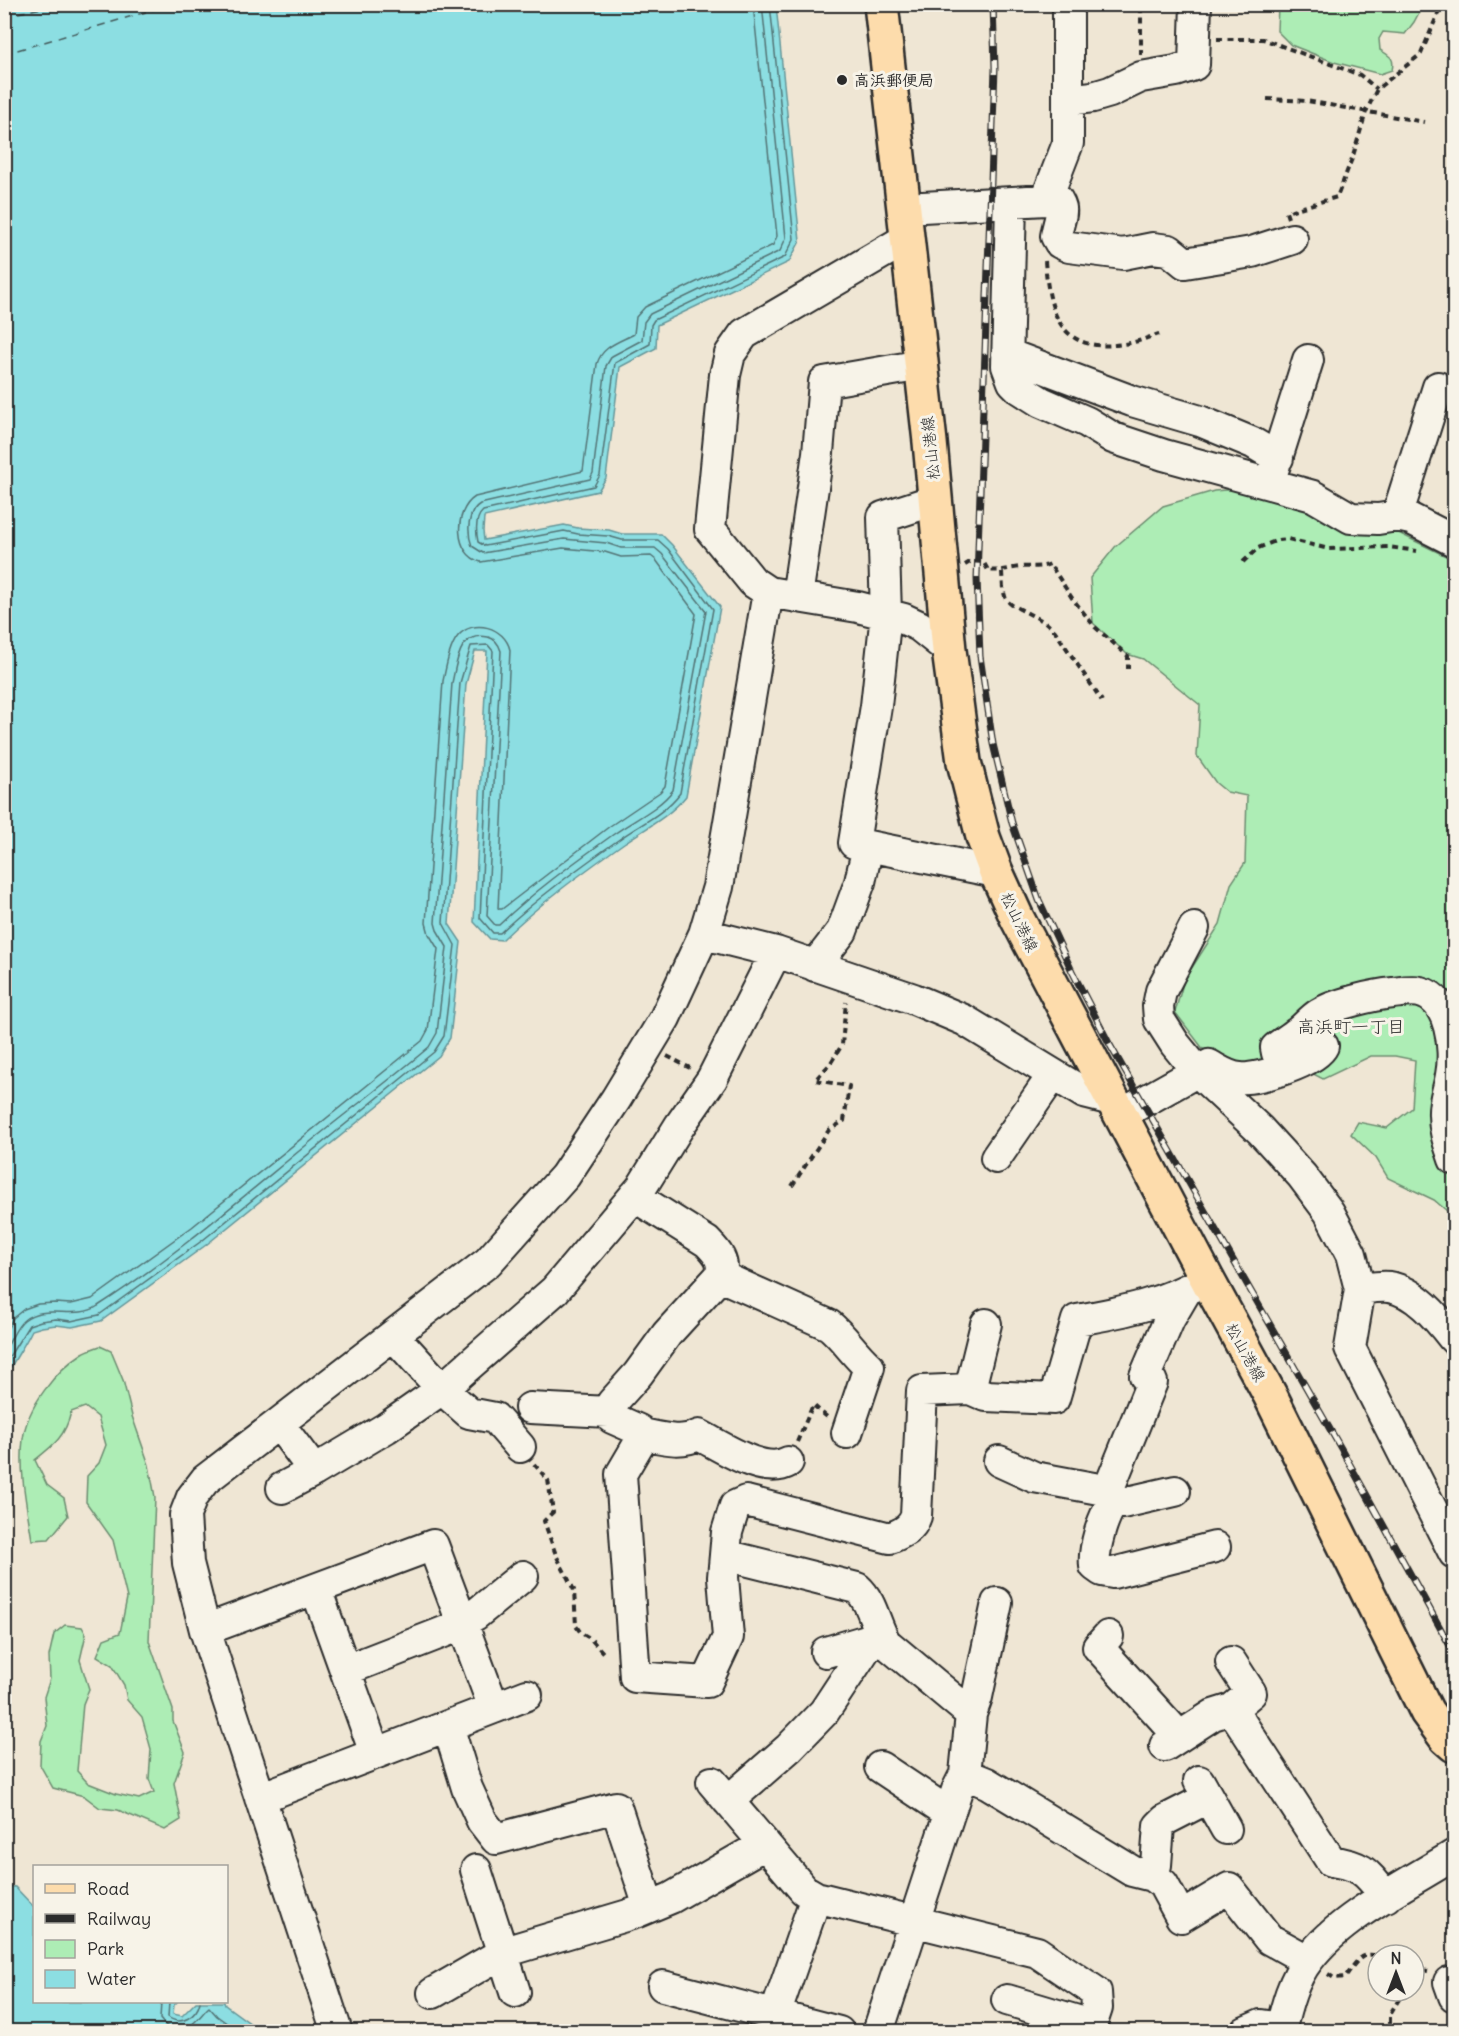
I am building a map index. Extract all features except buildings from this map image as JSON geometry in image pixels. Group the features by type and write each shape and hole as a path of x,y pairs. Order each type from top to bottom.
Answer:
{"main road":[{"name":"松山港線","path":"881,4 922,365 949,650 964,762 978,818 996,872 1017,918 1116,1108 1196,1285 1270,1395 1427,1712 1446,1738 1455,1745"}],"street":[{"path":"949,650 919,626 904,619 768,592 753,582 710,529 725,375 730,354 744,334 906,223 1011,203 1046,200 1068,143 1068,4"},
{"path":"1068,100 1093,97 1110,92 1141,77 1176,71 1194,65 1196,4"},
{"path":"1050,190 1062,203 1056,237 1060,243 1080,248 1123,254 1153,248 1168,250 1185,262 1252,252 1292,239"},
{"path":"1011,203 1007,366 1012,382 1041,402 1087,422 1113,438 1164,455 1274,471"},
{"path":"1007,354 1132,401 1200,421 1253,443 1274,471 1351,518 1378,519 1397,516 1411,519 1455,541"},
{"path":"1274,471 1308,360"},
{"path":"797,597 818,453 824,382 922,365"},
{"path":"1397,516 1438,387"},
{"path":"935,500 883,516 886,614 876,706 854,843 996,872"},
{"path":"337,2031 205,1630 188,1563 185,1515 192,1497 205,1480 488,1262 565,1176 616,1099 665,1018 704,934 718,887 768,592"},
{"path":"815,966 843,931 860,882 868,846"},
{"path":"1194,928 1161,991 1158,1006 1160,1018 1174,1044 1198,1072 1260,1130 1302,1176 1329,1212 1352,1254 1360,1289 1350,1348 1455,1553"},
{"path":"704,934 776,952 914,999 964,1020 1084,1094 1116,1108 1209,1065 1227,1076 1242,1078 1256,1077 1307,1059 1321,1051 1323,1046 1321,1044 1277,1053 1276,1048 1298,1033 1319,1013 1377,995 1422,992 1434,1000 1441,1009 1450,1026 1453,1041 1452,1074 1445,1096 1443,1113 1445,1132 1455,1159"},
{"path":"282,1488 314,1472 386,1428 442,1389 555,1290 634,1196 712,1079 776,952"},
{"path":"996,1158 1053,1075"},
{"path":"634,1196 707,1242 720,1259 722,1271 667,1334 638,1374 612,1403 609,1412 612,1418 639,1430 642,1434 675,1440 688,1440 699,1434 752,1462 768,1466 781,1466 788,1462"},
{"path":"720,1276 829,1325 869,1367 847,1433"},
{"path":"642,1434 641,1440 621,1474 635,1677 707,1682 728,1637 723,1577 727,1532 735,1506 746,1501 890,1538 908,1530 926,1526 922,1391 970,1389 986,1396 1054,1399 1077,1320 1130,1311 1196,1285"},
{"path":"1196,1285 1169,1320 1145,1376 1152,1382 1111,1495 1094,1557 1095,1566 1102,1571 1113,1573 1215,1547"},
{"path":"1360,1289 1389,1287 1408,1294 1438,1319 1455,1339"},
{"path":"970,1389 986,1324"},
{"path":"393,1336 442,1389 470,1413 495,1418 520,1447"},
{"path":"530,1408 609,1412"},
{"path":"279,1424 314,1472"},
{"path":"999,1461 1034,1477 1099,1489 1123,1503 1175,1491"},
{"path":"205,1630 433,1545 494,1708"},
{"path":"725,1555 857,1588 864,1595 877,1638 971,1714"},
{"path":"346,1670 463,1623 523,1576"},
{"path":"316,1589 375,1754"},
{"path":"878,2031 949,1813 965,1774 971,1714 977,1697 997,1603"},
{"path":"1108,1636 1098,1647 1172,1741 1213,1714 1232,1709 1251,1693 1231,1662"},
{"path":"826,1652 877,1638"},
{"path":"877,1638 824,1712 789,1748 720,1791 804,1890 816,1897 1037,1952 1096,1992 1097,2008 1090,2028 1007,2000"},
{"path":"260,1798 528,1695"},
{"path":"1232,1709 1331,1861 1353,1864 1366,1873 1386,1897"},
{"path":"448,1726 467,1788 482,1821 496,1839 616,1807 649,1907"},
{"path":"880,1767 949,1813"},
{"path":"965,1774 987,1783 1132,1871 1152,1876 1163,1884 1181,1917 1238,1882 1269,1939 1307,1960"},
{"path":"1152,1876 1156,1865 1159,1826 1203,1789 1226,1829"},
{"path":"433,1993 504,1952 635,1913 671,1898 765,1844"},
{"path":"1245,2031 1261,2025 1280,2030 1291,1993 1307,1960 1340,1929 1386,1897 1455,1856"},
{"path":"476,1870 515,1992"},
{"path":"775,2015 816,1897"},
{"path":"663,1987 839,2031"}],"path":[{"path":"1141,4 1141,77"},
{"path":"1292,239 1286,212 1337,197 1353,156 1366,112 1377,89 1420,54 1442,4"},
{"path":"1196,39 1263,39 1360,75 1377,89"},
{"path":"1267,99 1307,101 1424,122"},
{"path":"1056,237 1046,241 1044,250 1046,270 1055,312 1068,335 1078,341 1106,345 1124,344 1159,334"},
{"path":"1243,562 1258,548 1278,540 1288,539 1329,549 1388,547 1415,550 1426,554"},
{"path":"943,578 959,574 964,565 970,562 984,563 988,570 1002,572 1019,567 1044,567 1050,564 1072,598 1095,627 1128,656 1128,669"},
{"path":"1002,572 1006,600 1045,622 1055,631 1102,701"},
{"path":"792,1186 829,1130 844,1121 849,1086 815,1080 830,1064 842,1045 849,977"},
{"path":"648,1047 712,1079"},
{"path":"788,1462 813,1405 847,1433"},
{"path":"520,1447 548,1480 553,1512 544,1521 556,1555 574,1590 576,1626 605,1655"},
{"path":"1307,1960 1334,1978 1345,1977 1366,1954"},
{"path":"1395,2031 1390,2024 1390,2014 1397,2003"}],"green space":[{"path":"1278,4 1423,5 1405,34 1383,32 1379,39 1380,50 1391,58 1393,66 1392,70 1380,74 1334,62 1291,45 1277,31"},
{"path":"1282,485 1337,503 1454,560 1454,1217 1434,1200 1388,1178 1376,1158 1351,1134 1358,1122 1387,1128 1412,1108 1415,1060 1395,1056 1371,1056 1323,1079 1304,1069 1278,1074 1207,1054 1175,1012 1184,980 1220,924 1231,884 1245,863 1247,796 1227,792 1216,783 1197,756 1200,705 1143,659 1127,654 1093,623 1090,578 1115,547 1163,506 1214,491"},
{"path":"100,1346 111,1351 123,1380 132,1416 149,1465 155,1497 149,1641 173,1710 173,1721 185,1752 174,1783 181,1820 165,1830 118,1810 100,1808 84,1796 53,1788 40,1765 41,1741 47,1726 44,1697 50,1679 49,1656 54,1634 65,1625 82,1627 86,1634 80,1660 89,1689 83,1704 77,1771 88,1783 116,1794 139,1799 154,1792 149,1779 151,1749 142,1717 127,1700 124,1685 112,1665 97,1656 104,1639 120,1633 127,1598 113,1540 86,1502 87,1476 99,1463 106,1445 98,1417 85,1407 71,1412 66,1428 58,1440 35,1460 47,1485 64,1498 68,1516 49,1539 32,1540 24,1490 23,1439 30,1414 44,1390 63,1369 83,1353"}],"water":[{"path":"5,4 776,5 800,241 789,262 657,325 656,348 620,367 606,478 598,491 484,517 484,540 564,525 609,530 622,534 661,534 720,607 686,796 665,816 561,889 502,940 490,939 474,922 487,651 475,651 466,684 449,924 461,942 450,1038 439,1056 206,1245 101,1321 72,1327 56,1325 32,1330 5,1378"},
{"path":"5,1886 15,1887 33,1906 33,2003 176,2003 173,2014 182,2016 195,2003 224,2003 255,2027 255,2031 5,2031"}],"ferry route":[{"path":"4,16 61,4"},
{"path":"4,54 173,4"}],"railway":[{"path":"993,4 995,68 977,578 980,656 993,744 1012,823 1039,900 1110,1045 1343,1452 1454,1653"}],"place":[{"name":"高浜郵便局","path":"842,80"}],"district":[{"name":"高浜町一丁目","path":"1351,1026"}]}
